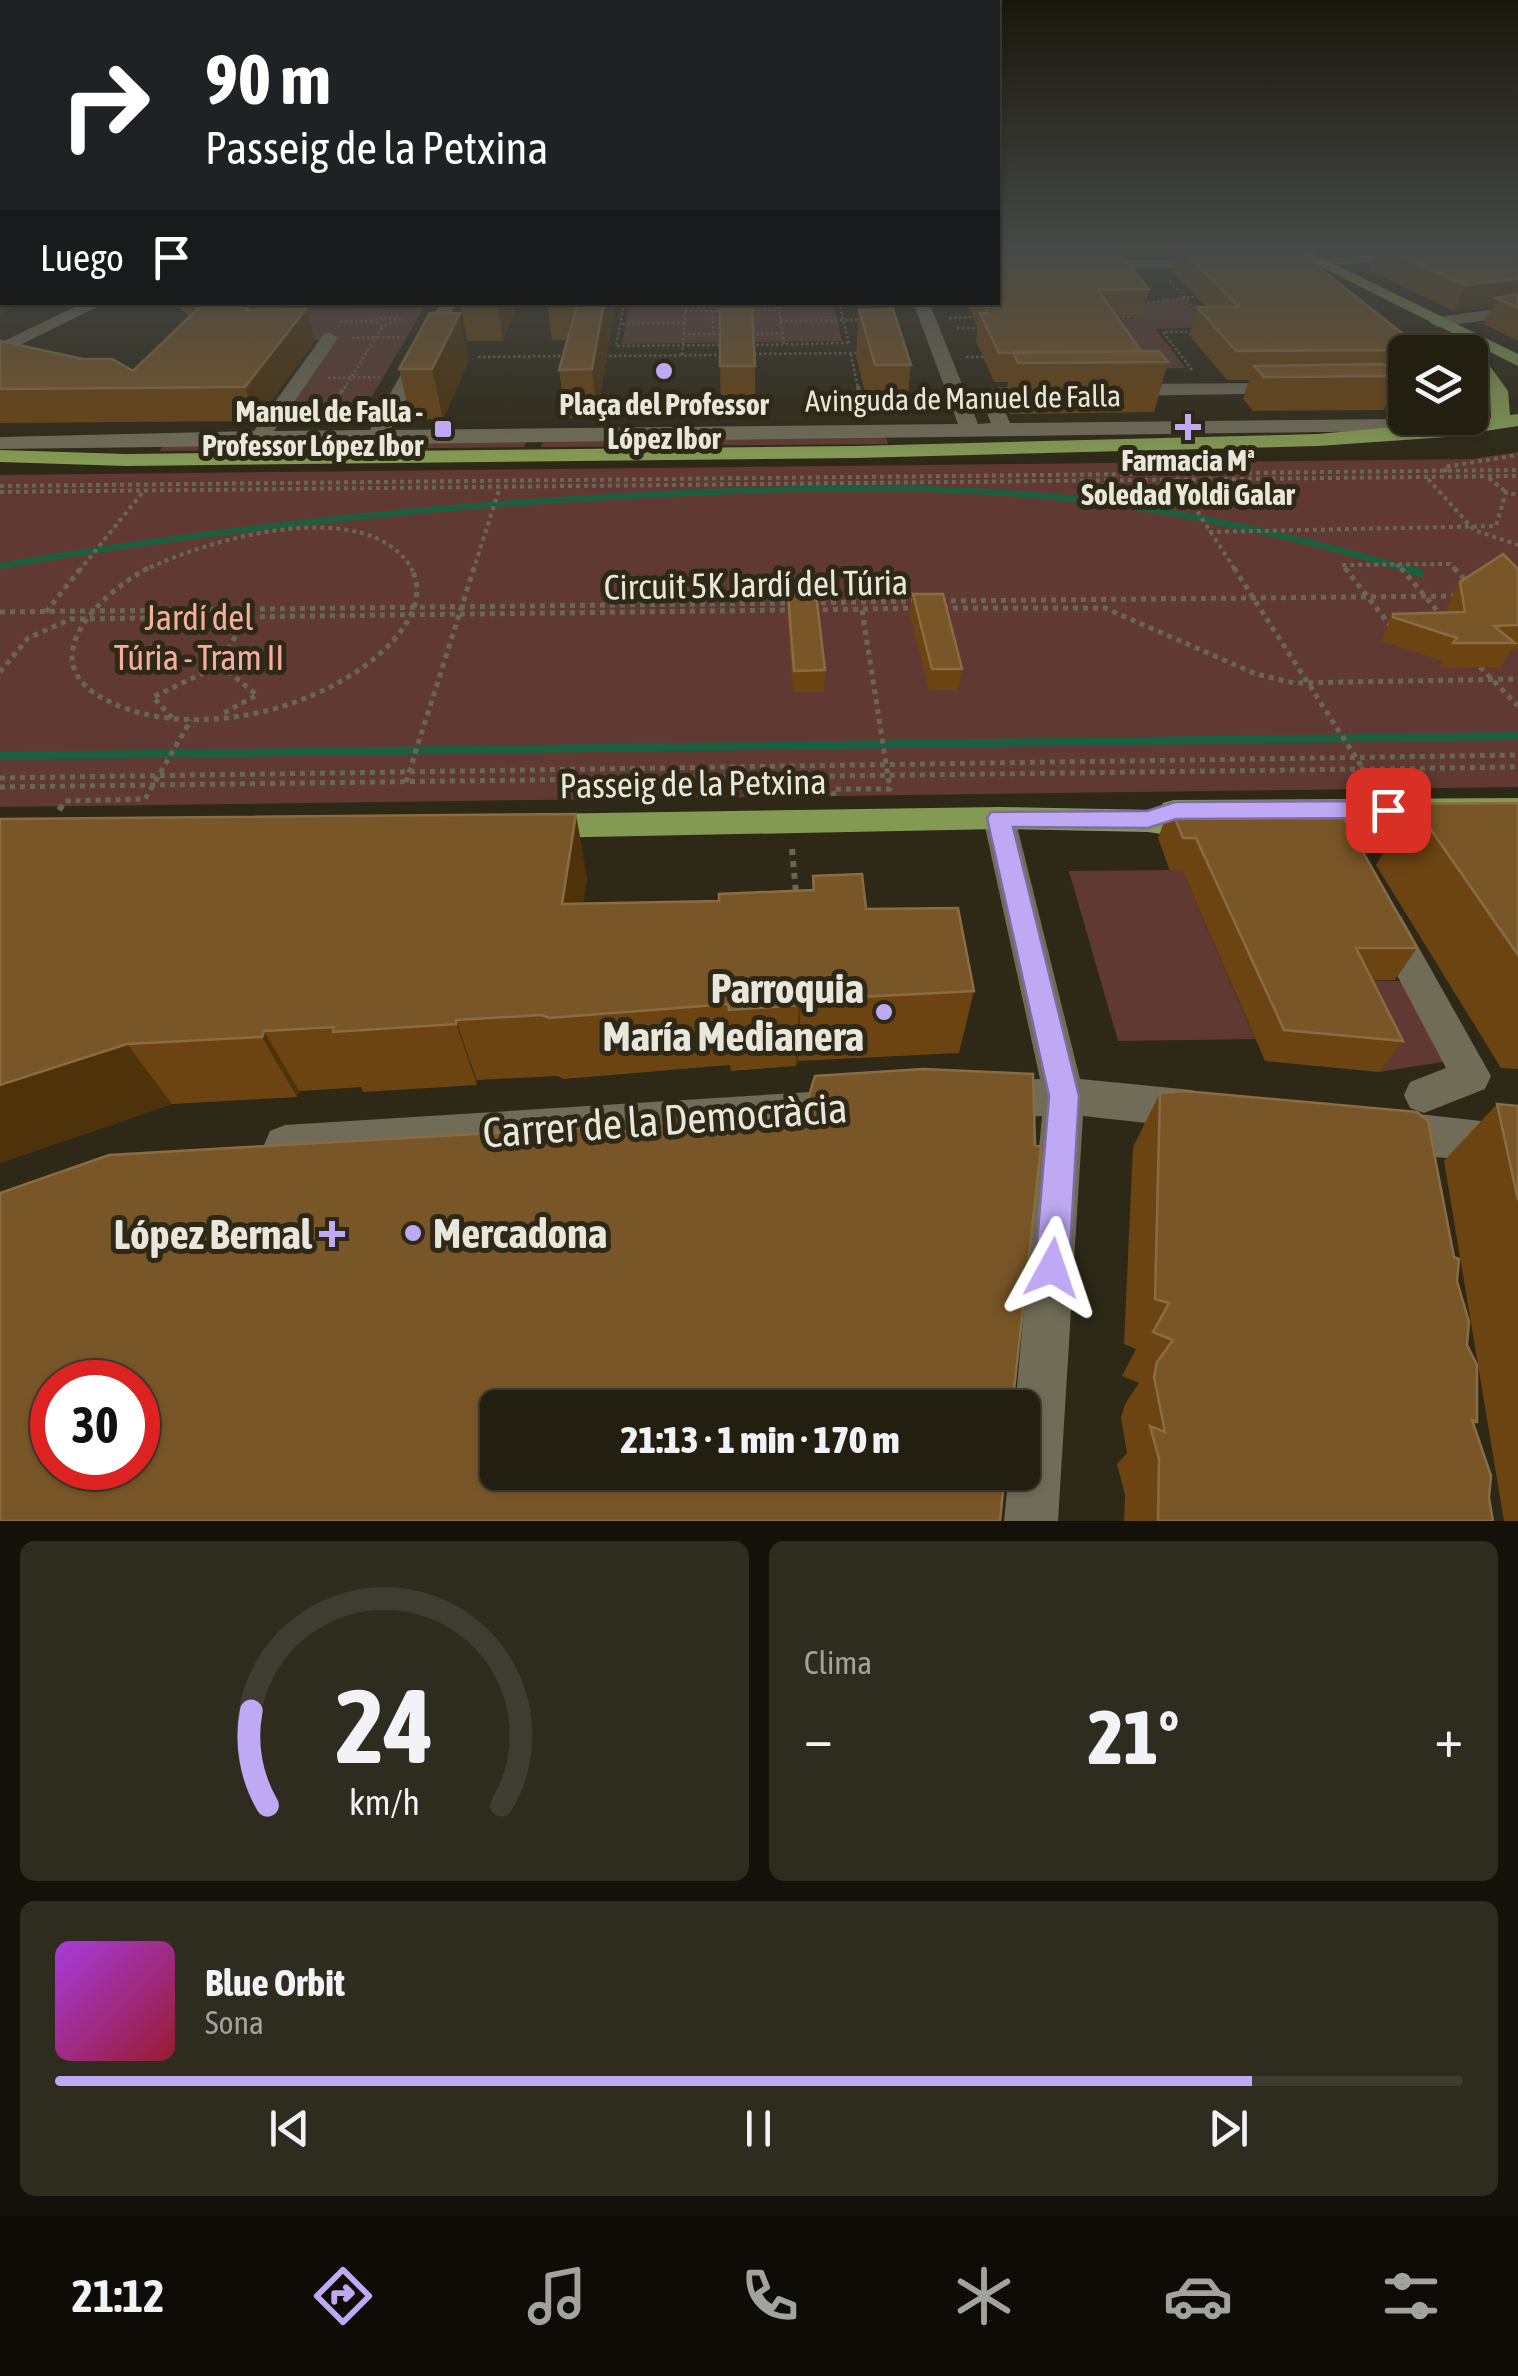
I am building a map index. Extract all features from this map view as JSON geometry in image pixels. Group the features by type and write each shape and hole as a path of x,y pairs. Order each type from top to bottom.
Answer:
{"main road":[{"path":"1395,319 1426,335"},
{"path":"1432,319 1516,359"},
{"path":"1488,366 1518,380"},
{"path":"1488,378 1499,390 1512,425"},
{"name":"Avinguda de Manuel de Falla","path":"856,452 902,456 1325,450 1402,446 1512,425"},
{"name":"Avinguda de Manuel de Falla","path":"0,456 126,460 856,452 1389,435"},
{"name":"Passeig de la Petxina","path":"1148,820 1175,811 1518,809"},
{"name":"Passeig de la Petxina","path":"514,827 999,818 1148,820 1183,828 1334,829 1472,840 1518,839"}],"street":[{"path":"0,341 44,319"},
{"path":"0,350 64,319"},
{"path":"377,436 440,319"},
{"path":"928,319 970,429"},
{"path":"1442,324 1480,319"},
{"path":"260,437 330,338"},
{"path":"1105,390 1298,389"},
{"path":"1003,429 988,396 995,390 1068,390"},
{"name":"Avinguda de Manuel de Falla","path":"0,443 1003,429 1388,415"},
{"path":"999,818 1064,1096 1030,1521"},
{"path":"1334,829 1353,862"},
{"path":"1371,894 1471,1076 1413,1134"},
{"path":"948,1103 1064,1096 1231,1113"},
{"name":"Carrer de la Democràcia","path":"241,1148 891,1106"},
{"path":"1346,1125 1481,1140 1518,1138"}],"path":[{"path":"381,319 372,322 383,326 413,321"},
{"path":"395,319 399,321"},
{"path":"621,319 616,346 733,345"},
{"path":"682,355 684,319"},
{"path":"713,319 713,334"},
{"path":"751,319 752,334"},
{"path":"954,328 987,328 983,319"},
{"path":"843,320 865,420"},
{"path":"785,354 780,321 871,320"},
{"path":"620,324 684,323"},
{"path":"323,423 383,326"},
{"path":"975,328 980,339"},
{"path":"1193,371 1162,332 1198,332"},
{"path":"1394,332 1400,335"},
{"path":"683,334 782,333"},
{"path":"396,350 404,337"},
{"path":"750,344 862,340"},
{"path":"605,356 867,353"},
{"path":"478,357 568,356"},
{"path":"966,358 989,357 993,367"},
{"path":"372,392 388,364"},
{"path":"302,378 380,377"},
{"path":"1459,471 1518,457"},
{"path":"1446,472 1444,467 1518,457"},
{"path":"1156,468 1168,468 1175,478 1364,770"},
{"path":"1459,471 1466,478"},
{"path":"0,489 1518,473"},
{"path":"1175,478 1489,478 1518,473"},
{"path":"406,782 504,476 519,476"},
{"path":"1428,478 1465,527 1482,536 1518,545"},
{"path":"1489,478 1506,492 1518,495"},
{"path":"46,612 153,480 140,480"},
{"path":"1210,532 1496,526 1506,492"},
{"path":"309,528 353,532 388,545 411,565 420,590 418,607 403,630 373,659 330,686 302,698 217,717 191,720 120,707 87,688 72,664 75,638 84,618 120,584 163,560 209,542 260,531 309,528"},
{"path":"1397,564 1445,620"},
{"path":"1396,632 1342,565 1450,564 1470,585"},
{"path":"1253,598 1462,596"},
{"name":"Circuit 5K Jardí del Túria","path":"1253,598 939,605 1105,608 1256,674 1308,682 1518,679"},
{"name":"Circuit 5K Jardí del Túria","path":"0,672 28,638 58,624 84,618 920,605"},
{"path":"834,800 833,789 890,788 862,606"},
{"path":"0,612 418,607 461,610"},
{"path":"172,718 153,697 220,665 250,609"},
{"path":"217,717 257,696 220,665"},
{"path":"1480,667 1518,706"},
{"path":"59,810 65,801 145,799 191,720"},
{"path":"0,778 1518,755"},
{"path":"0,787 1518,767"},
{"path":"790,822 797,904"}],"green space":[{"path":"283,319 418,319 358,420 263,421 320,340 264,341"},
{"path":"626,319 837,319 842,341 622,344"},
{"path":"1099,319 1202,319 1209,327 1155,329 1186,368 1132,369"},
{"path":"886,436 888,444 541,447 544,439"},
{"path":"527,439 524,447 159,451 166,443"},
{"name":"Jardí del Túria - Tram II","path":"1518,452 1518,787 0,807 0,475 1472,459"},
{"path":"1182,870 1255,1039 1118,1041 1069,871"},
{"path":"1335,980 1409,981 1455,1060 1379,1072"}],"building":[{"path":"187,319 298,319 245,387 0,389 0,341 83,359 112,359 133,371"},
{"path":"427,319 457,319 432,369 399,369"},
{"path":"573,319 601,319 592,369 559,370"},
{"path":"720,319 752,319 755,366 720,366"},
{"path":"862,319 896,319 911,365 875,365"},
{"path":"983,319 1118,319 1141,351 999,353"},
{"path":"1208,319 1384,319 1404,335 1388,335 1388,350 1236,351"},
{"path":"1159,351 1168,362 1018,363 1013,352"},
{"path":"1384,364 1388,376 1264,377 1254,366"},
{"path":"1503,554 1518,569 1518,625 1494,626 1515,643 1453,643 1457,638 1393,617 1465,612 1460,582"},
{"path":"913,594 943,594 962,669 932,669"},
{"path":"788,595 816,595 825,670 794,671"},
{"path":"1518,803 1518,955 1413,804"},
{"path":"1170,806 1196,812 1341,813 1417,948 1356,948 1403,1041 1284,1030 1196,838 1183,838"},
{"path":"576,814 562,904 719,901 719,894 814,890 813,876 862,874 866,909 958,908 974,991 801,1000 799,1005 729,1010 728,1004 549,1018 542,1015 456,1020 456,1024 333,1032 334,1027 264,1031 262,1037 127,1044 0,1085 0,819"},
{"path":"923,1069 1033,1074 1035,1145 1041,1147 1014,1390 480,1390 480,1490 1003,1490 1000,1521 0,1521 0,1193 109,1155 803,1115 815,1076"},
{"path":"1184,1091 1417,1112 1428,1121 1454,1257 1459,1259 1457,1281 1469,1322 1467,1345 1477,1365 1477,1422 1472,1420 1491,1476 1493,1521 1158,1521 1159,1459 1150,1426 1165,1432 1154,1377 1157,1362 1173,1340 1153,1332 1169,1303 1155,1299 1160,1093"},
{"path":"1497,1104 1518,1106 1518,1200"}],"waterway":[{"path":"0,566 249,529 416,511 583,498 871,488 1023,494 1117,504 1245,528 1413,571"},
{"path":"1405,568 1420,573"},
{"path":"0,756 1518,736"}],"place":[{"name":"Plaça del Professor López Ibor","path":"664,371"},
{"name":"Farmacia Mª Soledad Yoldi Galar","path":"1188,427"},
{"name":"Manuel de Falla - Professor López Ibor","path":"443,429"},
{"name":"Parroquia María Medianera","path":"884,1012"},
{"name":"Mercadona","path":"413,1233"},
{"name":"López Bernal","path":"332,1234"}],"route":[{"path":"1052,1268 1064,1096 999,818 1148,820 1175,811 1388,810"}]}
